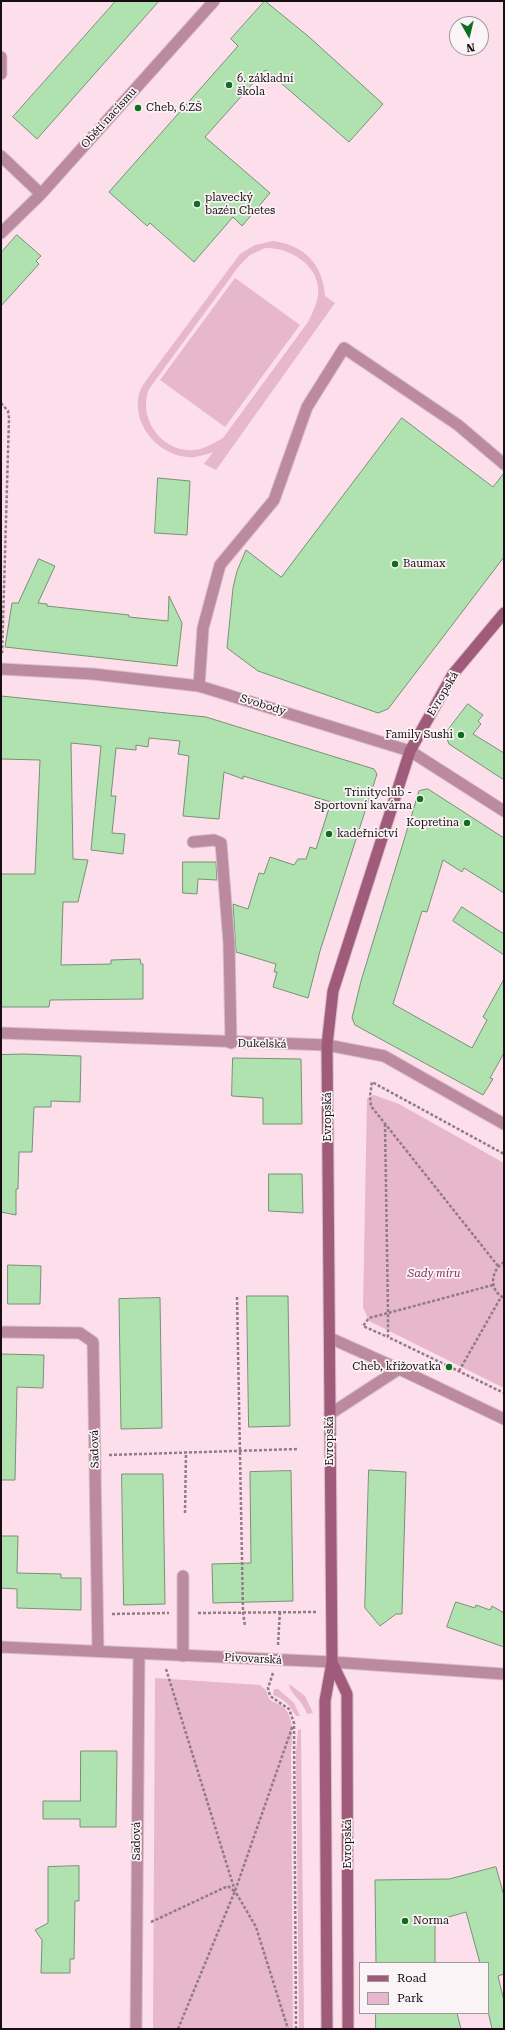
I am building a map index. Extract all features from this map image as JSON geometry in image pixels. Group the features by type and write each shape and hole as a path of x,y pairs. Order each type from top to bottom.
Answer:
{"main road":[{"name":"Evropská","path":"328,2029 325,1702 332,1662 327,1045 333,991 410,751 453,674 504,613"},
{"name":"Evropská","path":"332,1662 348,1694 348,2029"}],"street":[{"name":"Obětí nacismu","path":"1,233 41,194 214,1"},
{"path":"1,57 1,74"},
{"path":"1,156 41,194"},
{"path":"199,686 203,628 220,565 274,500 307,407 344,348 458,425 504,464"},
{"name":"Svobody","path":"7,670 93,674 199,686 410,751 504,811"},
{"path":"193,842 214,840 221,843 229,943 231,1043"},
{"name":"Dukelská","path":"1,1033 231,1043 327,1045 384,1056 504,1124"},
{"name":"Sadová","path":"1,1332 80,1333 93,1342 98,1651"},
{"path":"330,1338 504,1419"},
{"path":"330,1414 399,1369"},
{"path":"183,1576 183,1656"},
{"name":"Pivovarská","path":"1,1647 332,1662 504,1674"},
{"name":"Sadová","path":"136,2029 139,1654"}],"path":[{"path":"1,403 8,411 9,418 2,655 12,656 7,670"},
{"path":"498,1266 371,1106 370,1096 372,1082 504,1154"},
{"path":"385,1123 388,1336"},
{"path":"459,1371 502,1297 493,1285 494,1272 498,1266 504,1262"},
{"path":"493,1285 369,1318 363,1326 388,1336 504,1393"},
{"path":"237,1297 243,1612 245,1626"},
{"path":"95,1455 298,1449"},
{"path":"185,1512 186,1452"},
{"path":"296,2029 294,1723 289,1709 270,1696 268,1688 277,1660 280,1611 331,1612"},
{"path":"162,1655 235,1891 256,1927 288,2029"},
{"path":"178,2029 235,1891 294,1723"},
{"path":"137,1929 228,1886 235,1891"}],"green space":[{"path":"273,241 284,243 303,252 310,258 321,275 325,296 335,303 216,470 204,464 213,452 195,457 183,456 171,453 152,439 140,418 138,406 139,394 142,386 240,254 255,245","holes":["265,248 285,251 303,261 315,276 318,286 318,296 308,322 223,438 209,446 194,450 172,446 155,432 150,422 146,411 146,400 149,389 239,266 250,255"]},
{"path":"235,278 300,325 225,427 160,380"},
{"name":"Sady míru","path":"374,1095 399,1104 504,1163 504,1388 369,1321 363,1307 367,1098"},
{"path":"155,1678 260,1685 266,1690 269,1699 283,1707 289,1716 292,1728 293,2029 153,2029"},
{"path":"289,1684 305,1696 313,1713 307,1714 290,1688"},
{"path":"274,1689 278,1689 294,1703 300,1716 296,1716 287,1703 273,1695"},
{"path":"301,1729 304,2029 299,2029 296,1752 298,1730"}],"building":[{"path":"116,1 159,1 37,139 13,117"},
{"path":"265,1 308,36 383,104 349,142 266,70 263,72 205,137 270,193 242,226 233,217 194,262 150,223 147,226 109,192 238,46 231,39"},
{"path":"17,235 41,256 36,261 39,264 1,306 1,253"},
{"name":"Baumax","path":"402,418 493,487 504,473 504,557 388,709 378,713 258,671 227,648 233,588 237,571 246,550 281,577"},
{"path":"158,478 190,481 187,535 155,533"},
{"path":"39,559 55,566 38,603 47,604 47,606 168,621 169,596 182,623 177,666 5,647 12,603 18,603"},
{"path":"1,696 206,717 374,769 377,774 320,951 308,998 273,987 277,972 274,972 276,964 236,952 233,904 248,909 259,873 264,874 270,857 294,865 298,859 306,859 310,847 316,849 331,802 243,776 243,779 224,772 219,819 183,816 189,756 178,754 180,741 149,738 148,747 136,745 136,750 116,748 111,796 116,796 112,833 125,834 123,854 91,850 101,746 71,743 73,859 88,860 78,902 63,902 61,965 111,964 111,960 140,959 141,964 143,964 143,999 50,1000 49,1007 1,1007 1,874 35,874 40,760 1,759"},
{"path":"468,704 483,715 478,721 481,724 473,734 504,753 504,780 449,744 445,734"},
{"path":"428,789 504,838 504,893 464,868 462,872 443,860 427,912 422,911 393,1004 472,1048 487,1020 483,1017 504,979 504,1053 490,1078 493,1079 483,1095 355,1025 352,1018 361,981 419,791"},
{"path":"183,862 216,862 217,880 198,879 197,894 183,893"},
{"path":"462,907 504,934 504,955 453,921"},
{"path":"24,1054 81,1056 80,1102 51,1101 51,1107 34,1107 32,1152 19,1152 18,1189 16,1189 16,1215 1,1212 1,1055"},
{"path":"233,1058 301,1059 302,1124 263,1124 263,1098 232,1096"},
{"path":"269,1174 302,1174 303,1213 269,1211"},
{"path":"8,1265 41,1266 40,1304 8,1304"},
{"path":"247,1296 288,1296 290,1426 249,1427"},
{"path":"160,1298 162,1428 121,1429 119,1299"},
{"path":"1,1354 44,1355 43,1388 17,1387 15,1480 1,1480"},
{"path":"369,1470 406,1472 402,1614 396,1614 380,1626 365,1608"},
{"path":"291,1471 293,1601 213,1603 212,1564 251,1563 250,1472"},
{"path":"122,1474 163,1474 165,1604 124,1605"},
{"path":"1,1536 18,1536 17,1573 61,1574 61,1578 81,1578 81,1610 17,1608 17,1589 1,1588"},
{"path":"456,1602 475,1608 476,1605 490,1610 492,1606 504,1613 504,1647 447,1627"},
{"path":"81,1751 117,1751 116,1827 80,1827 80,1819 43,1819 43,1801 80,1801"},
{"path":"79,1866 79,1901 75,1901 74,1959 70,1959 70,1973 41,1973 42,1940 35,1930 48,1923 48,1867"},
{"path":"496,1867 504,1896 504,1974 498,1976 504,2001 504,2029 492,2029 489,2014 489,1962 480,1962 466,1912 435,1921 435,1962 376,1962 375,1880 449,1879"},
{"path":"376,2014 457,2014 461,2029 376,2029"}],"place":[{"name":"6. základní škola","path":"229,85"},
{"name":"Cheb, 6.ZŠ","path":"138,108"},
{"name":"plavecký bazén Chetes","path":"197,204"},
{"name":"Baumax","path":"395,564"},
{"name":"Family Sushi","path":"461,735"},
{"name":"Trinityclub - Sportovní kavárna","path":"420,799"},
{"name":"Kopretina","path":"467,823"},
{"name":"kadeřnictví","path":"329,834"},
{"name":"Cheb, křižovatka","path":"449,1367"},
{"name":"Norma","path":"405,1921"}]}
